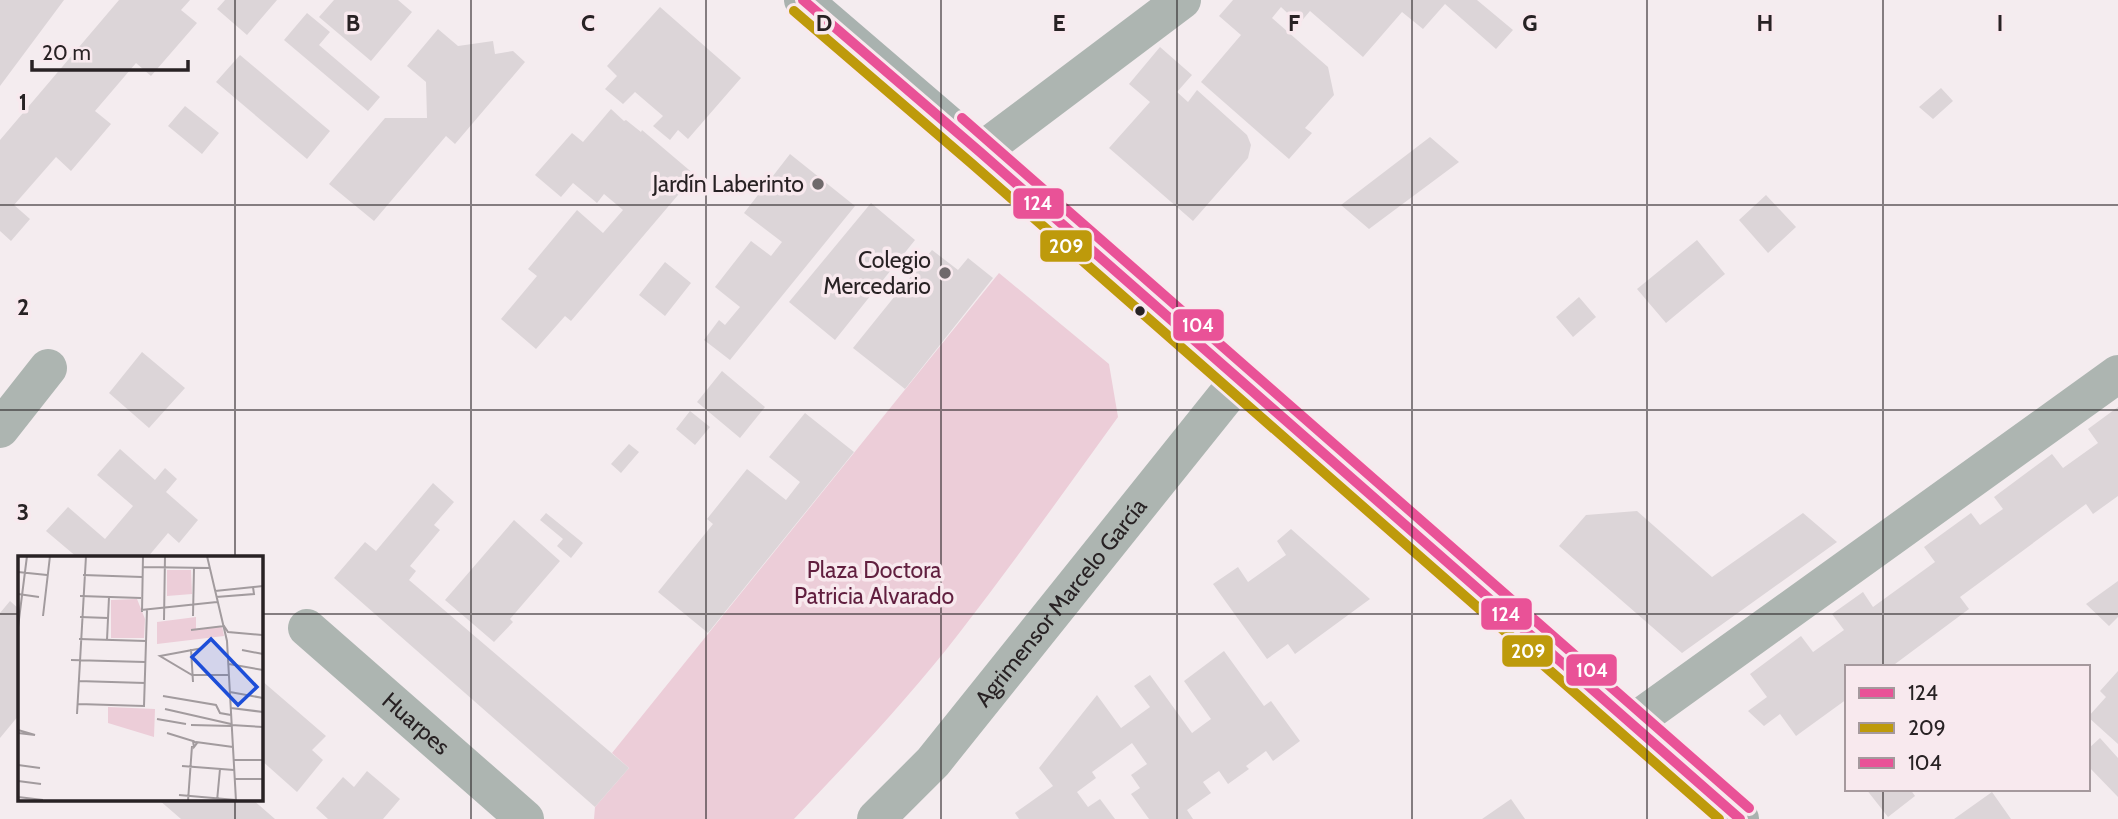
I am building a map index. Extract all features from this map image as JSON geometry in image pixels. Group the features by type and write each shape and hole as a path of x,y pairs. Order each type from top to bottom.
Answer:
{"main road":[{"path":"803,0 1740,819"}],"street":[{"path":"980,152 1182,0"},
{"path":"0,429 48,368"},
{"path":"1632,724 2118,373"},
{"name":"Agrimensor Marcelo García","path":"876,819 933,762 1240,380"},
{"name":"Huarpes","path":"307,628 526,819"}],"green space":[{"name":"Plaza Doctora Patricia Alvarado","path":"999,273 1109,364 1118,417 1000,579 921,681 794,819 594,819 595,807 629,768 612,753"}],"building":[{"path":"0,0 64,0 0,86"},
{"path":"119,0 190,0 181,10 197,23 151,76 136,63 95,111 111,124 71,171 56,157 14,205 30,219 11,241 0,231 0,140"},
{"path":"225,0 277,0 247,35 217,9"},
{"path":"334,0 398,0 412,12 371,61 319,17"},
{"path":"1233,0 1477,0 1513,30 1496,49 1445,4 1423,29 1402,12 1363,57 1310,11 1299,24 1281,7 1272,18 1328,67 1334,95 1305,128 1312,133 1289,159 1201,82 1241,35 1219,16"},
{"path":"660,7 741,78 688,139 678,130 670,140 653,126 663,116 635,92 623,104 605,89 617,76 607,66"},
{"path":"307,13 330,32 319,45 380,97 368,111 284,40"},
{"path":"438,29 458,46 493,41 495,54 513,51 525,62 455,144 446,136 374,221 329,184 385,118 427,118 426,82 407,66"},
{"path":"1160,47 1192,75 1177,92 1188,102 1197,90 1247,135 1251,145 1248,158 1193,221 1109,148 1150,102 1129,84"},
{"path":"240,55 330,131 307,159 216,82"},
{"path":"1941,88 1953,101 1933,119 1919,107"},
{"path":"185,106 219,133 202,154 168,126"},
{"path":"611,109 624,121 641,132 642,130 695,175 571,321 565,316 536,349 501,319 537,276 528,269 577,210 603,233 623,210 604,194 597,203 573,183 561,197 535,175 572,133 583,142"},
{"path":"1430,137 1459,162 1369,229 1341,205"},
{"path":"790,154 855,206 730,360 704,340 719,320 725,325 740,307 715,287 751,241 771,256 782,242 744,213"},
{"path":"1766,195 1796,227 1768,253 1739,220"},
{"path":"871,203 915,240 835,340 789,302"},
{"path":"1697,240 1725,274 1666,323 1637,289"},
{"path":"932,250 958,270 968,258 993,278 905,389 853,348"},
{"path":"665,262 691,283 665,316 639,295"},
{"path":"1579,297 1596,317 1573,337 1556,317"},
{"path":"142,352 185,388 149,428 109,393"},
{"path":"722,371 765,407 740,438 697,402"},
{"path":"2118,407 2118,496 2093,514 2086,504 1960,597 1969,609 1894,665 1845,665 1845,700 1796,736 1780,714 1764,726 1748,711 1767,697 1750,674 1801,636 1813,652 1844,630 1832,614 1863,592 1873,607 1935,562 1924,547 1971,513 1980,525 2003,509 1994,497 2052,454 2063,468 2098,443 2088,429"},
{"path":"690,411 710,427 695,445 676,429"},
{"path":"805,413 854,452 708,633 658,592 713,524 707,519 747,469 786,500 800,482 769,457"},
{"path":"629,444 639,452 621,473 611,464"},
{"path":"120,449 155,480 165,468 177,479 166,492 198,520 179,543 168,533 149,556 76,556 46,531 68,507 105,539 133,506 97,475"},
{"path":"433,483 454,502 434,525 440,530 410,566 416,571 409,580 629,768 595,807 334,578 365,542 376,551"},
{"path":"1637,511 1712,577 1803,513 1837,542 1682,653 1559,546 1586,515"},
{"path":"546,513 583,543 571,558 557,546 563,539 540,520"},
{"path":"514,520 560,561 510,619 513,622 494,642 445,600"},
{"path":"1291,529 1370,599 1295,654 1288,644 1267,659 1213,584 1238,567 1248,582 1286,555 1277,541"},
{"path":"2118,581 2118,617 2109,626 2086,604"},
{"path":"10,601 18,608 18,716 0,738 0,613"},
{"path":"1224,651 1264,706 1271,701 1300,741 1273,761 1266,751 1246,766 1249,769 1228,784 1219,771 1203,782 1211,793 1187,810 1193,819 1149,819 1131,794 1140,788 1131,775 1147,764 1132,743 1092,772 1096,778 1077,792 1088,807 1100,799 1115,819 1019,819 1015,813 1053,786 1039,768 1097,695 1121,728 1150,707 1134,686 1150,675 1192,733 1211,719 1184,681"},
{"path":"2118,671 2118,744 2090,719 2090,715 2106,697 2100,691"},
{"path":"262,681 326,736 312,750 323,760 297,792 262,761"},
{"path":"2100,738 2118,758 2118,797 2090,768 2090,747"},
{"path":"367,771 400,799 383,819 328,819 316,808 343,777 354,787"},
{"path":"1868,791 1911,791 1915,796 1888,817"},
{"path":"1992,792 2011,819 1954,819"},
{"path":"1511,799 1525,819 1482,819"},
{"path":"161,802 255,802 275,819 181,819"}],"transit line":[{"name":"124","path":"803,0 1740,819"},
{"name":"209","path":"794,11 1719,819"},
{"name":"104","path":"962,118 1749,808"}],"place":[{"name":"Jardín Laberinto","path":"818,184"},
{"name":"Colegio Mercedario","path":"945,273"}]}
